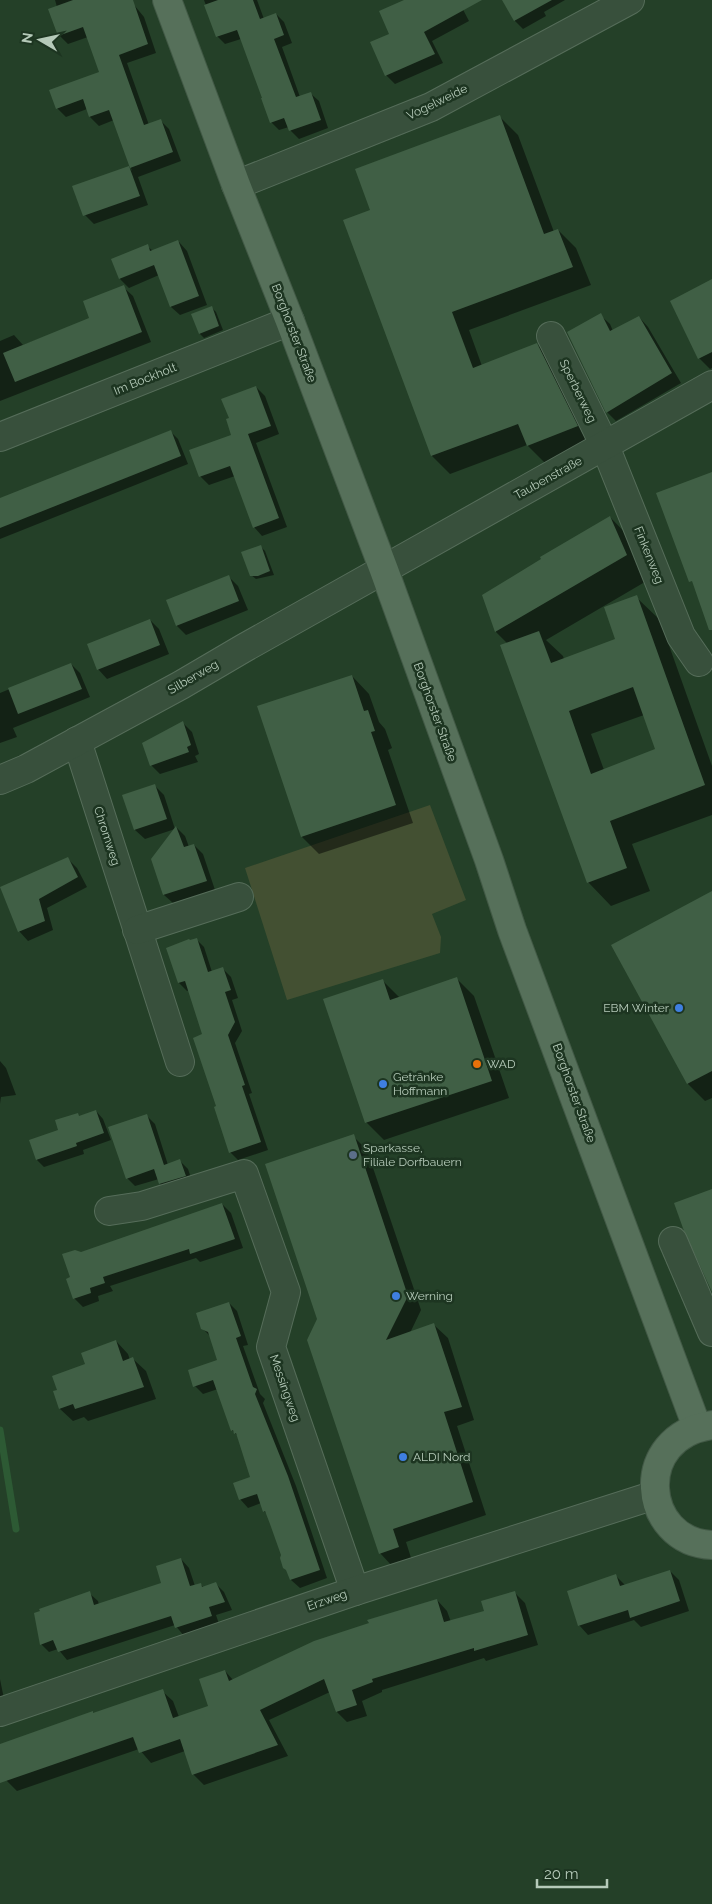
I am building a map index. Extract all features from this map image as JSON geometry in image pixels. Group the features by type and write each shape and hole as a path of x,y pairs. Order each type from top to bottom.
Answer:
{"main road":[{"name":"Borghorster Straße","path":"167,0 384,570 489,860 512,930 705,1426"},
{"path":"705,1426 682,1434 669,1446 660,1460 655,1477 655,1495 661,1512 672,1528 686,1539 704,1545 712,1545"}],"street":[{"name":"Vogelweide","path":"236,185 431,107 616,3"},
{"name":"Im Bockholt","path":"0,437 290,321"},
{"name":"Sperberweg","path":"550,336 605,446"},
{"name":"Taubenstraße","path":"384,570 712,386"},
{"name":"Finkenweg","path":"605,446 681,636 699,662"},
{"name":"Silberweg","path":"0,780 26,769 181,685 384,570"},
{"name":"Chromweg","path":"77,741 180,1062"},
{"path":"138,930 239,897"},
{"name":"Messingweg","path":"109,1211 142,1206 244,1174 286,1292 271,1347 355,1590"},
{"path":"673,1241 712,1332"},
{"name":"Erzweg","path":"0,1712 355,1590 655,1495"}],"green space":[{"path":"430,805 466,900 432,914 441,937 440,953 287,1000 245,868"}],"building":[{"path":"73,0 133,0 148,44 119,55 144,125 161,119 173,152 130,168 109,110 89,117 83,99 56,109 49,90 99,72 83,27 58,36 48,9"},
{"path":"218,0 253,0 260,19 276,13 284,35 274,39 296,97 311,92 321,120 289,131 284,118 270,123 237,30 216,37 204,5"},
{"path":"404,0 482,0 424,32 435,54 385,76 370,42 389,34 379,11"},
{"path":"502,0 552,0 514,21"},
{"path":"500,115 544,234 558,229 573,267 452,312 473,368 537,343 578,426 527,446 518,424 431,456 343,220 370,210 355,169"},
{"path":"129,166 140,196 83,216 72,186"},
{"path":"178,240 199,296 170,307 154,265 119,279 111,259 148,244 150,251"},
{"path":"712,279 712,352 698,359 670,301"},
{"path":"124,285 142,332 15,382 3,353 89,318 83,301"},
{"path":"212,306 219,326 199,334 191,314"},
{"path":"601,313 610,331 639,316 672,373 606,413 567,332"},
{"path":"256,386 271,426 248,434 279,518 253,528 230,466 199,477 189,450 231,435 226,419 229,418 221,399"},
{"path":"171,430 181,456 0,528 0,498"},
{"path":"712,472 712,630 709,630 692,581 689,582 656,493"},
{"path":"610,516 627,555 495,632 482,595 541,559 540,557"},
{"path":"261,545 270,571 258,576 250,576 241,552"},
{"path":"229,575 239,601 176,626 166,600"},
{"path":"637,595 705,785 610,821 627,868 587,883 500,645 539,631 551,663 615,639 604,607","holes":["633,687 655,749 591,774 569,711"]},
{"path":"150,619 160,645 97,670 87,644"},
{"path":"71,663 82,689 18,714 8,688"},
{"path":"352,675 364,711 368,710 375,731 371,732 396,805 301,837 257,706"},
{"path":"183,721 191,745 187,747 189,752 150,766 142,743"},
{"path":"155,784 167,819 134,830 122,795"},
{"path":"176,826 184,847 194,844 207,881 163,895 151,859"},
{"path":"68,857 78,877 39,899 45,921 18,932 0,887"},
{"name":"EBM Winter","path":"712,891 712,1071 687,1084 611,945"},
{"path":"197,938 208,972 223,967 231,990 225,992 235,1022 228,1035 245,1085 242,1086 261,1142 229,1153 214,1107 216,1106 193,1038 202,1034 185,981 178,983 166,948 189,939"},
{"path":"457,977 492,1081 365,1123 323,999 383,979 390,1000"},
{"path":"96,1110 104,1133 76,1143 77,1146 36,1160 29,1140 58,1130 55,1120 78,1113 79,1116"},
{"path":"147,1114 164,1165 180,1159 186,1176 159,1184 154,1169 126,1179 108,1127"},
{"path":"354,1134 408,1296 386,1340 434,1323 462,1407 444,1412 473,1502 393,1529 399,1547 379,1554 307,1340 317,1319 265,1164"},
{"path":"712,1189 712,1292 684,1231 674,1203"},
{"path":"222,1203 235,1239 190,1254 189,1249 103,1277 105,1283 90,1288 91,1293 73,1299 66,1279 70,1277 62,1254 75,1250 81,1252"},
{"path":"229,1302 241,1336 236,1338 253,1387 257,1389 255,1394 288,1476 320,1570 290,1580 286,1570 283,1568 281,1555 257,1494 239,1500 233,1483 250,1477 236,1433 234,1434 233,1430 231,1431 213,1380 193,1387 188,1370 217,1360 208,1332 201,1329 196,1313"},
{"path":"116,1340 123,1361 133,1357 144,1387 75,1409 73,1404 59,1409 53,1391 57,1390 52,1376 85,1364 81,1353"},
{"path":"181,1558 190,1586 201,1583 202,1587 216,1582 225,1602 209,1607 212,1616 175,1628 171,1616 58,1652 53,1640 40,1645 34,1613 40,1611 39,1609 90,1591 94,1605 161,1583 156,1566"},
{"path":"670,1570 680,1601 630,1618 628,1610 578,1626 567,1591 616,1574 620,1586"},
{"path":"515,1591 528,1635 474,1651 474,1648 372,1679 373,1682 352,1690 357,1705 336,1712 324,1679 260,1710 278,1745 192,1775 180,1739 139,1753 133,1737 0,1783 0,1744 93,1711 93,1713 163,1689 173,1718 208,1706 199,1679 225,1670 229,1681 314,1641 369,1623 367,1620 437,1599 444,1622 484,1611 481,1601"}],"waterway":[{"path":"0,1430 16,1529"}],"place":[{"name":"EBM Winter","path":"679,1008"},
{"name":"WAD","path":"477,1064"},
{"name":"Getränke Hoffmann","path":"383,1084"},
{"name":"Sparkasse, Filiale Dorfbauern","path":"353,1155"},
{"name":"Werning","path":"396,1296"},
{"name":"ALDI Nord","path":"403,1457"}]}
